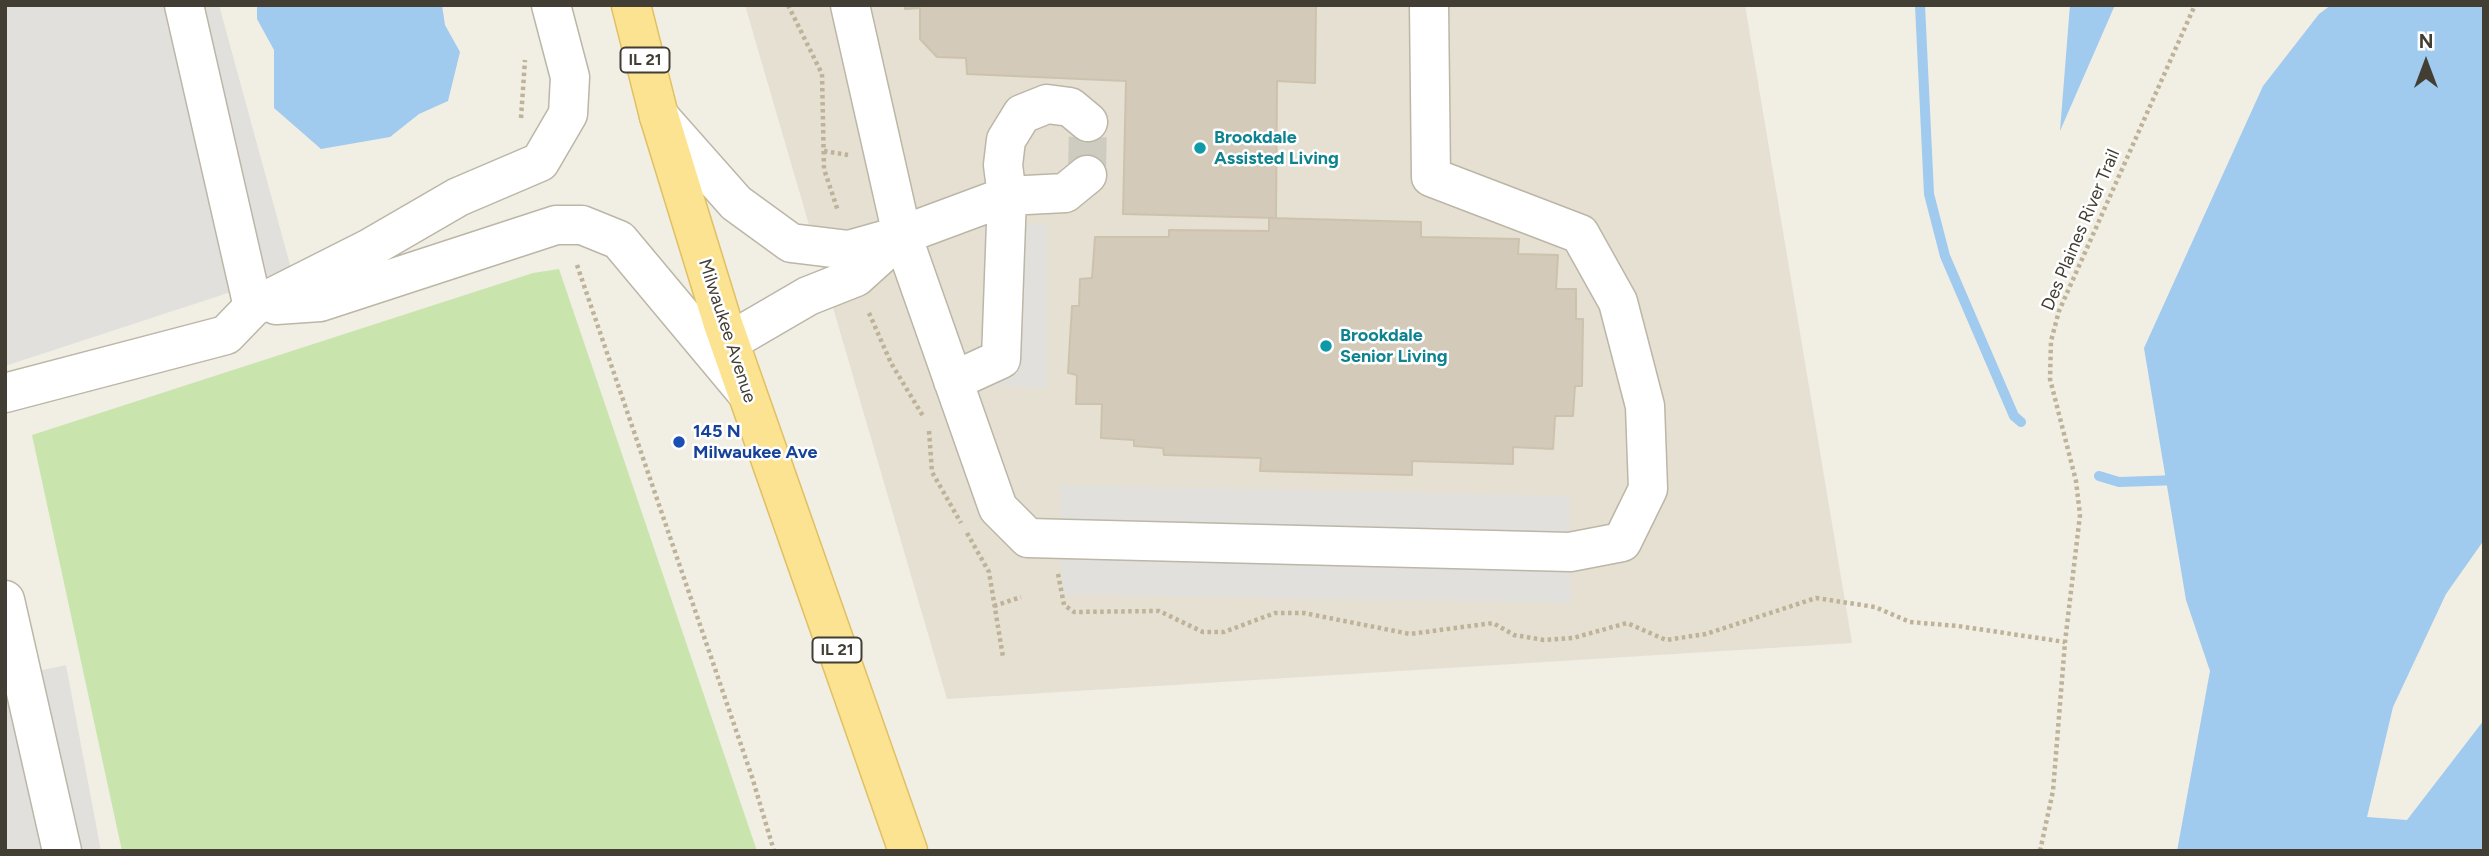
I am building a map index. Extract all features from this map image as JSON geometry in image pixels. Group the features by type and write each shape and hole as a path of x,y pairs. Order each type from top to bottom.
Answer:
{"main road":[{"name":"Milwaukee Avenue","path":"631,5 659,116 729,342 908,851"}],"lane":[{"path":"184,5 253,307"},
{"path":"5,393 226,335 253,307 370,248 458,197 540,162 568,114 570,78 551,5"},
{"path":"850,5 902,235 998,508 1028,538 1570,552 1622,542 1648,489 1646,406 1618,302 1580,234 1431,177 1429,5"},
{"path":"953,381 1001,359 1007,196 1003,165 1006,140 1022,114 1047,104 1070,107 1088,122"},
{"path":"659,116 736,203 791,243 849,250 902,235 1007,196 1065,193 1087,175"},
{"path":"253,307 320,302 564,225 582,225 619,240 747,394"},
{"path":"729,342 808,296 856,277 902,235"},
{"path":"5,600 62,851"}],"path":[{"path":"788,5 822,74 824,169 841,222"},
{"name":"Des Plaines River Trail","path":"2040,851 2053,790 2064,642 2080,515 2076,481 2050,379 2051,341 2059,311 2195,5"},
{"path":"525,58 520,137 533,165"},
{"path":"564,225 752,777 774,851"},
{"path":"864,302 891,363 929,425 932,472 989,572 1003,657"},
{"path":"1054,539 1060,594 1064,605 1074,612 1159,611 1203,632 1224,632 1275,613 1304,613 1410,634 1493,624 1514,635 1544,640 1573,638 1627,624 1666,640 1706,634 1816,598 1875,607 1910,622 1958,626 2064,642"},
{"path":"995,606 1021,597"}],"shaded area":[{"path":"5,5 219,5 292,272 5,366"},
{"path":"745,5 1745,5 1852,643 947,699"},
{"path":"984,221 1047,225 1047,388 984,385"},
{"path":"1060,485 1569,496 1571,603 1062,594"},
{"path":"66,665 101,851 5,851 5,678"}],"green space":[{"path":"559,269 757,851 122,851 32,435 533,273"}],"water":[{"path":"257,5 442,5 445,25 460,52 448,101 419,114 390,137 321,149 274,108 274,50 257,19"},
{"path":"2070,5 2115,5 2060,131"},
{"path":"2331,5 2484,5 2484,540 2446,594 2393,707 2367,817 2407,820 2484,720 2484,851 2177,851 2210,671 2186,600 2144,348 2263,86 2319,14"}],"building":[{"name":"Brookdale Assisted Living","path":"905,5 1316,5 1315,83 1277,81 1276,218 1123,214 1126,81 967,74 966,58 937,57 920,39 920,8 905,9"},
{"name":"Brookdale Senior Living","path":"1269,218 1421,222 1421,237 1519,239 1518,254 1558,255 1556,289 1576,289 1576,319 1583,319 1582,386 1575,386 1573,416 1555,416 1553,449 1513,447 1513,464 1412,461 1412,475 1260,471 1261,458 1164,455 1163,448 1134,446 1134,440 1101,438 1102,404 1076,404 1077,375 1068,373 1072,306 1079,306 1080,279 1092,278 1095,237 1169,237 1169,230 1269,231"}],"waterway":[{"path":"1920,5 1929,194 1945,256 2014,416 2021,422"},
{"path":"2099,476 2119,482 2179,480"}],"tunnel":[{"path":"1087,175 1088,122"}],"place":[{"name":"Brookdale Assisted Living","path":"1200,148"},
{"name":"Brookdale Senior Living","path":"1326,346"},
{"name":"145 N Milwaukee Ave","path":"679,442"}]}
